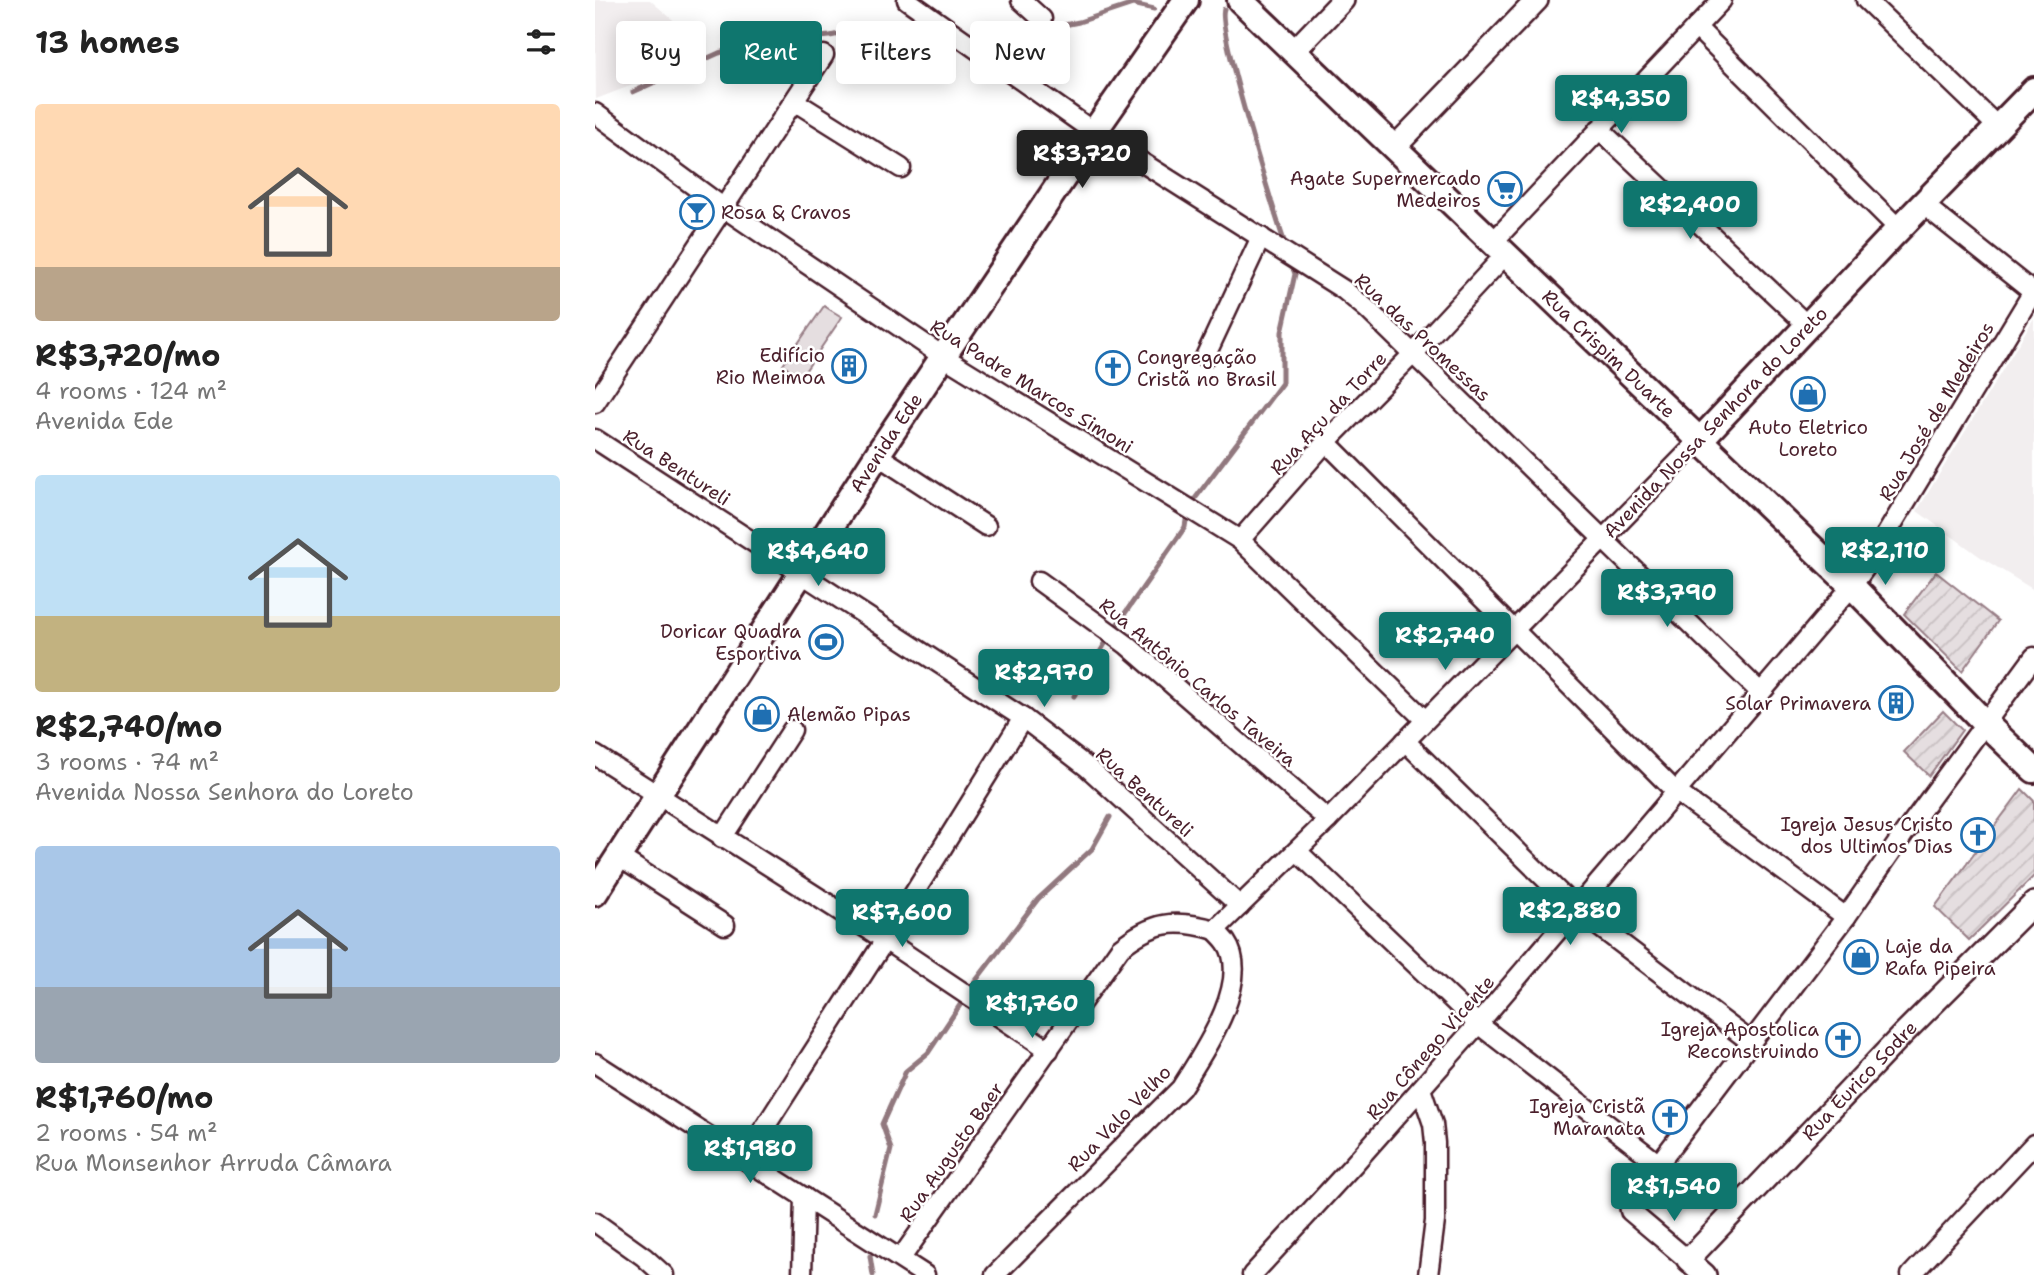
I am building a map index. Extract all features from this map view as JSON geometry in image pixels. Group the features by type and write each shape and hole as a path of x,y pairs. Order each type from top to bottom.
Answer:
{"main road":[{"name":"Avenida Ede","path":"595,894 877,455 1186,0"},
{"name":"Rua Crispim Duarte","path":"1240,0 1851,586 2034,770"},
{"name":"Avenida Nossa Senhora do Loreto","path":"1700,440 2034,90"}],"street":[{"path":"1021,0 1042,19"},
{"path":"1294,51 1343,0"},
{"path":"1394,148 1537,0"},
{"name":"Rua Açu da Torre","path":"1240,540 1326,442 1413,354 1599,129 1722,0"},
{"path":"1866,0 1999,128"},
{"name":"Rua das Promessas","path":"918,3 1094,132 1344,290 1759,691"},
{"path":"1696,27 1899,229"},
{"path":"595,403 824,55"},
{"path":"794,101 901,168"},
{"name":"Rua Padre Marcos Simoni","path":"595,113 724,208 944,357 1240,540 1425,720"},
{"path":"1599,129 1808,326"},
{"path":"1924,205 2033,292"},
{"path":"1205,357 1261,237"},
{"name":"Rua José de Medeiros","path":"1851,586 1870,561 2033,292"},
{"name":"Rua Bentureli","path":"595,439 1023,718 1087,767 1240,906"},
{"name":"Avenida Nossa Senhora do Loreto","path":"1215,930 1328,820 1700,440"},
{"path":"1326,442 1675,791 1846,917"},
{"path":"877,455 986,526"},
{"name":"Rua Antônio Carlos Taveira","path":"1039,581 1127,645 1328,820"},
{"name":"Rua Cônego Vicente","path":"1252,1275 1478,1024 1851,586"},
{"path":"1696,1270 1629,1207 1629,1203 1846,917 2034,657"},
{"path":"745,1158 1023,718"},
{"path":"722,838 792,730"},
{"path":"1405,741 1576,909 1751,1042"},
{"path":"595,755 885,940 1049,1050"},
{"path":"1297,850 1478,1024 1659,1164"},
{"path":"619,857 725,925"},
{"name":"Rua Eurico Sodre","path":"1696,1270 1902,1035 2034,902"},
{"name":"Rua Augusto Baer","path":"901,1258 1119,947 1139,932 1171,923 1188,923 1215,930"},
{"name":"Rua Valo Velho","path":"995,1275 1181,1088 1221,1019 1233,982 1230,951 1227,943 1215,930"},
{"path":"595,1063 926,1275"},
{"path":"1421,1089 1433,1124 1435,1143 1435,1221 1427,1275"},
{"path":"1911,1275 2034,1144"},
{"path":"802,1275 804,1197"},
{"path":"595,1222 664,1275"}],"shaded area":[{"path":"595,0 650,0 674,21 616,21 616,84 635,84 596,99"},
{"path":"824,306 842,317 801,377 783,365"},
{"path":"2034,318 2034,590 1982,558 1917,511"},
{"path":"1936,572 1998,621 1962,671 1904,614"},
{"path":"1943,711 1962,730 1929,776 1904,752"},
{"path":"2022,789 2034,801 2034,876 1969,940 1935,907"}],"waterway":[{"path":"1070,24 1133,4 1154,9"},
{"path":"1224,9 1224,23 1237,84 1286,247"},
{"path":"633,92 719,53 749,44 836,35"},
{"path":"1191,504 1282,383 1282,332 1295,274 1291,263"},
{"path":"1114,629 1185,527 1187,514"},
{"path":"1074,696 1109,637"},
{"path":"971,987 1038,899 1092,849 1110,817"},
{"path":"875,1214 891,1149 882,1124 906,1071 928,1053 962,1002"},
{"path":"870,1256 873,1275"}],"place":[{"name":"Agate Supermercado Medeiros","path":"1505,189"},
{"name":"Rosa & Cravos","path":"697,212"},
{"name":"Edifício Rio Meimoa","path":"849,366"},
{"name":"Congregação Cristã no Brasil","path":"1113,368"},
{"name":"Auto Eletrico Loreto","path":"1808,394"},
{"name":"Doricar Quadra Esportiva","path":"826,642"},
{"name":"Solar Primavera","path":"1896,703"},
{"name":"Alemão Pipas","path":"762,714"},
{"name":"Igreja Jesus Cristo dos Ultimos Dias","path":"1978,835"},
{"name":"Laje da Rafa Pipeira","path":"1861,957"},
{"name":"Igreja Apostolica Reconstruindo","path":"1843,1040"},
{"name":"Igreja Cristã Maranata","path":"1670,1117"}]}
